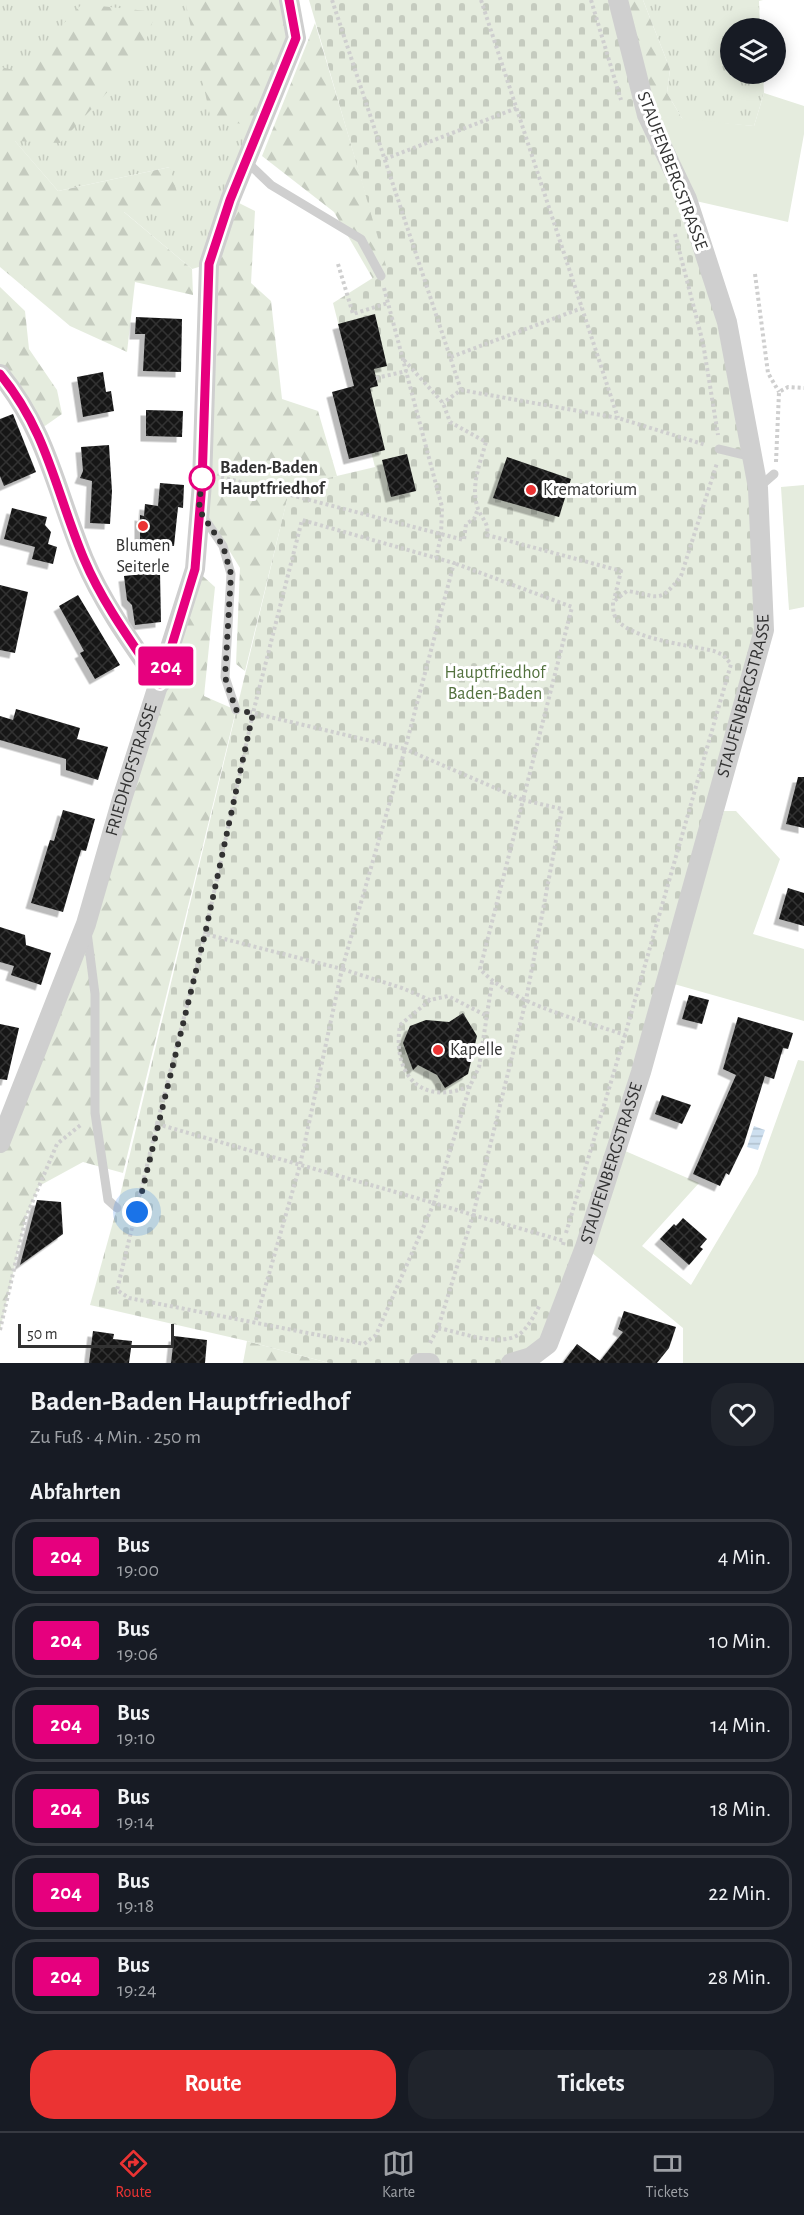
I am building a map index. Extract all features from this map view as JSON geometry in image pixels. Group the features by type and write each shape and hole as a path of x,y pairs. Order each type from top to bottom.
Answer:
{"street":[{"name":"FRIEDHOFSTRASSE","path":"0,1143 86,924 122,799 195,569 202,483 209,264 246,161 296,38 289,0"},
{"name":"STAUFENBERGSTRASSE","path":"511,1363 531,1357 548,1344 585,1247 641,1072 764,630 758,488 727,322 687,199 647,115 618,0"},
{"path":"0,374 39,432 85,560 118,623 160,684"},
{"path":"419,1363 430,1363"}],"lane":[{"path":"246,161 272,184 361,239 381,276"},
{"path":"719,449 753,458"},
{"path":"758,488 774,474"},
{"path":"199,510 223,546 231,574 225,677 236,710"},
{"name":"FRIEDHOFSTRASSE","path":"86,924 95,994 95,1113 108,1200 117,1208"}],"path":[{"path":"332,0 461,390"},
{"path":"481,0 618,418"},
{"path":"591,0 624,108"},
{"path":"385,159 517,108"},
{"path":"613,602 627,591 653,598 662,596 681,576 713,482 719,449 703,343 674,227"},
{"path":"338,264 353,314 388,303"},
{"path":"754,274 768,373 779,392 774,474"},
{"path":"381,276 442,507 441,536 436,558"},
{"path":"451,357 582,308"},
{"path":"404,360 443,403 450,422 486,442 475,483 478,508 488,526 487,535 621,571 613,602 613,613 619,623 638,633 714,651 723,655 731,664 561,1252"},
{"path":"376,378 407,371"},
{"path":"779,392 788,387 804,388"},
{"path":"443,403 461,390 618,418 719,449"},
{"path":"217,476 441,536 464,540 466,524 474,519 478,508"},
{"path":"492,982 485,1015 479,1067 470,1086 434,1203 376,1335 364,1344 129,1299 117,1290 205,934 253,713 302,520 454,563 572,607 480,969 492,982 526,1000 625,1035"},
{"path":"255,1323 300,1165 342,969 405,749 454,563"},
{"path":"236,710 405,749 523,800 562,809 526,1000 472,1215 438,1328 503,1341 519,1335 530,1323 545,1295"},
{"path":"205,934 342,969 402,988 430,1000"},
{"path":"470,1086 451,1094 434,1093 415,1085 404,1066 397,1043 400,1025 430,1000 448,996 485,1015"},
{"path":"0,1330 26,1217 57,1144 95,1113"},
{"path":"157,1125 564,1241"}],"green space":[{"path":"0,0 289,0 209,264 192,269 123,211 170,167 58,191 14,140 0,136"},
{"path":"185,0 279,0 288,37 251,125 211,120"},
{"name":"Hauptfriedhof Baden-Baden","path":"309,0 618,0 647,115 687,199 751,445 764,630 702,849 548,1344 511,1363 329,1363 247,1341 90,1305 117,1208 290,487 375,467 333,303 387,269"},
{"path":"618,0 643,0 670,69 667,93 683,120 647,115"},
{"path":"643,0 763,0 759,1 760,18 720,18 720,84 764,84 764,93 754,126 683,120 667,93 670,69"},
{"path":"82,4 156,12 140,57 60,143 15,141 58,191 170,167 181,207 124,212 192,269 193,295 135,282 127,352 70,326 0,267 0,67 19,71"},
{"path":"315,23 388,269 373,279 334,212 262,156"},
{"path":"764,93 804,106 804,134 788,222 687,199 647,115 754,126"},
{"path":"237,202 255,211 251,283 271,301 282,399 318,411 337,476 290,488 245,671 236,664 240,568 205,511 214,261"},
{"path":"0,287 25,311 29,349 57,390 62,414 42,428 0,366"},
{"path":"804,485 804,607 789,610 781,487"},
{"path":"195,569 215,587 204,696 236,710 123,1173 83,1162 39,1186 26,1217 0,1330 0,1143 26,1076"},
{"path":"724,811 736,811 780,859 753,934 804,949 804,1021 674,984"},
{"path":"798,1060 804,1061 804,1363 683,1363 683,1328 585,1247 616,1147 699,1183 642,1246 691,1285 757,1174"},
{"path":"247,1341 329,1363 243,1363"}],"water":[{"path":"754,1126 765,1130 758,1150 747,1147"}],"building":[{"path":"375,314 387,366 374,369 378,386 370,388 385,450 349,459 332,392 354,386 338,324"},
{"path":"136,317 182,319 181,372 143,371 145,334 135,334"},
{"path":"103,372 106,392 111,391 114,411 83,417 77,377"},
{"path":"146,410 183,411 182,437 146,436"},
{"path":"13,414 36,472 4,486 0,476 0,419"},
{"path":"109,445 112,491 110,524 90,523 92,481 80,478 83,471 81,447"},
{"path":"407,454 416,491 391,497 382,460"},
{"name":"Krematorium","path":"507,457 571,479 559,517 493,498"},
{"path":"160,483 184,485 183,508 178,507 174,546 140,544 140,515 144,516 145,504 158,506"},
{"path":"12,508 47,517 45,525 51,532 48,544 57,547 53,564 32,559 35,547 4,539"},
{"path":"160,572 161,622 135,625 132,605 127,600 124,576"},
{"path":"0,585 28,592 15,653 0,650"},
{"path":"78,595 120,665 95,679 80,653 84,651 59,606"},
{"path":"16,709 80,728 77,739 108,747 98,780 66,770 66,759 0,740 0,716 13,720"},
{"path":"798,777 804,777 804,828 786,824"},
{"path":"63,810 95,819 86,851 81,850 63,912 31,903 50,840 54,841"},
{"path":"788,888 804,893 804,926 779,919"},
{"path":"0,927 25,935 26,945 51,953 41,985 11,975 14,966 0,962"},
{"path":"689,995 709,1000 702,1024 682,1019"},
{"name":"Kapelle","path":"463,1013 477,1036 468,1074 445,1088 437,1075 418,1065 413,1070 403,1043 410,1026 426,1020 449,1022"},
{"path":"738,1017 793,1033 788,1049 783,1048 774,1079 765,1076 744,1144 729,1175 726,1173 720,1186 693,1174 736,1075 723,1069"},
{"path":"0,1024 19,1028 7,1080 0,1079"},
{"path":"662,1095 691,1105 682,1124 655,1114"},
{"path":"37,1200 61,1202 63,1234 20,1265"},
{"path":"683,1218 707,1239 700,1247 703,1249 689,1265 660,1239"},
{"path":"624,1311 676,1327 669,1348 657,1363 563,1363 577,1344 600,1361 623,1332 618,1329"},
{"path":"93,1331 114,1334 113,1339 132,1341 129,1363 89,1363"},
{"path":"174,1336 207,1340 205,1363 171,1363"}],"bus line":[{"name":"204","path":"0,374 12,388 39,432 85,560 118,623 160,684 195,569 202,483 209,264 230,200 296,38 289,0"}],"place":[{"name":"Baden-Baden Hauptfriedhof","path":"202,478"},
{"name":"Krematorium","path":"531,490"},
{"name":"Blumen Seiterle","path":"143,526"},
{"name":"Kapelle","path":"438,1050"}],"route":[{"path":"137,1212 205,934 253,713 236,710 225,677 231,574 223,546 199,510 202,473 202,478"}]}
